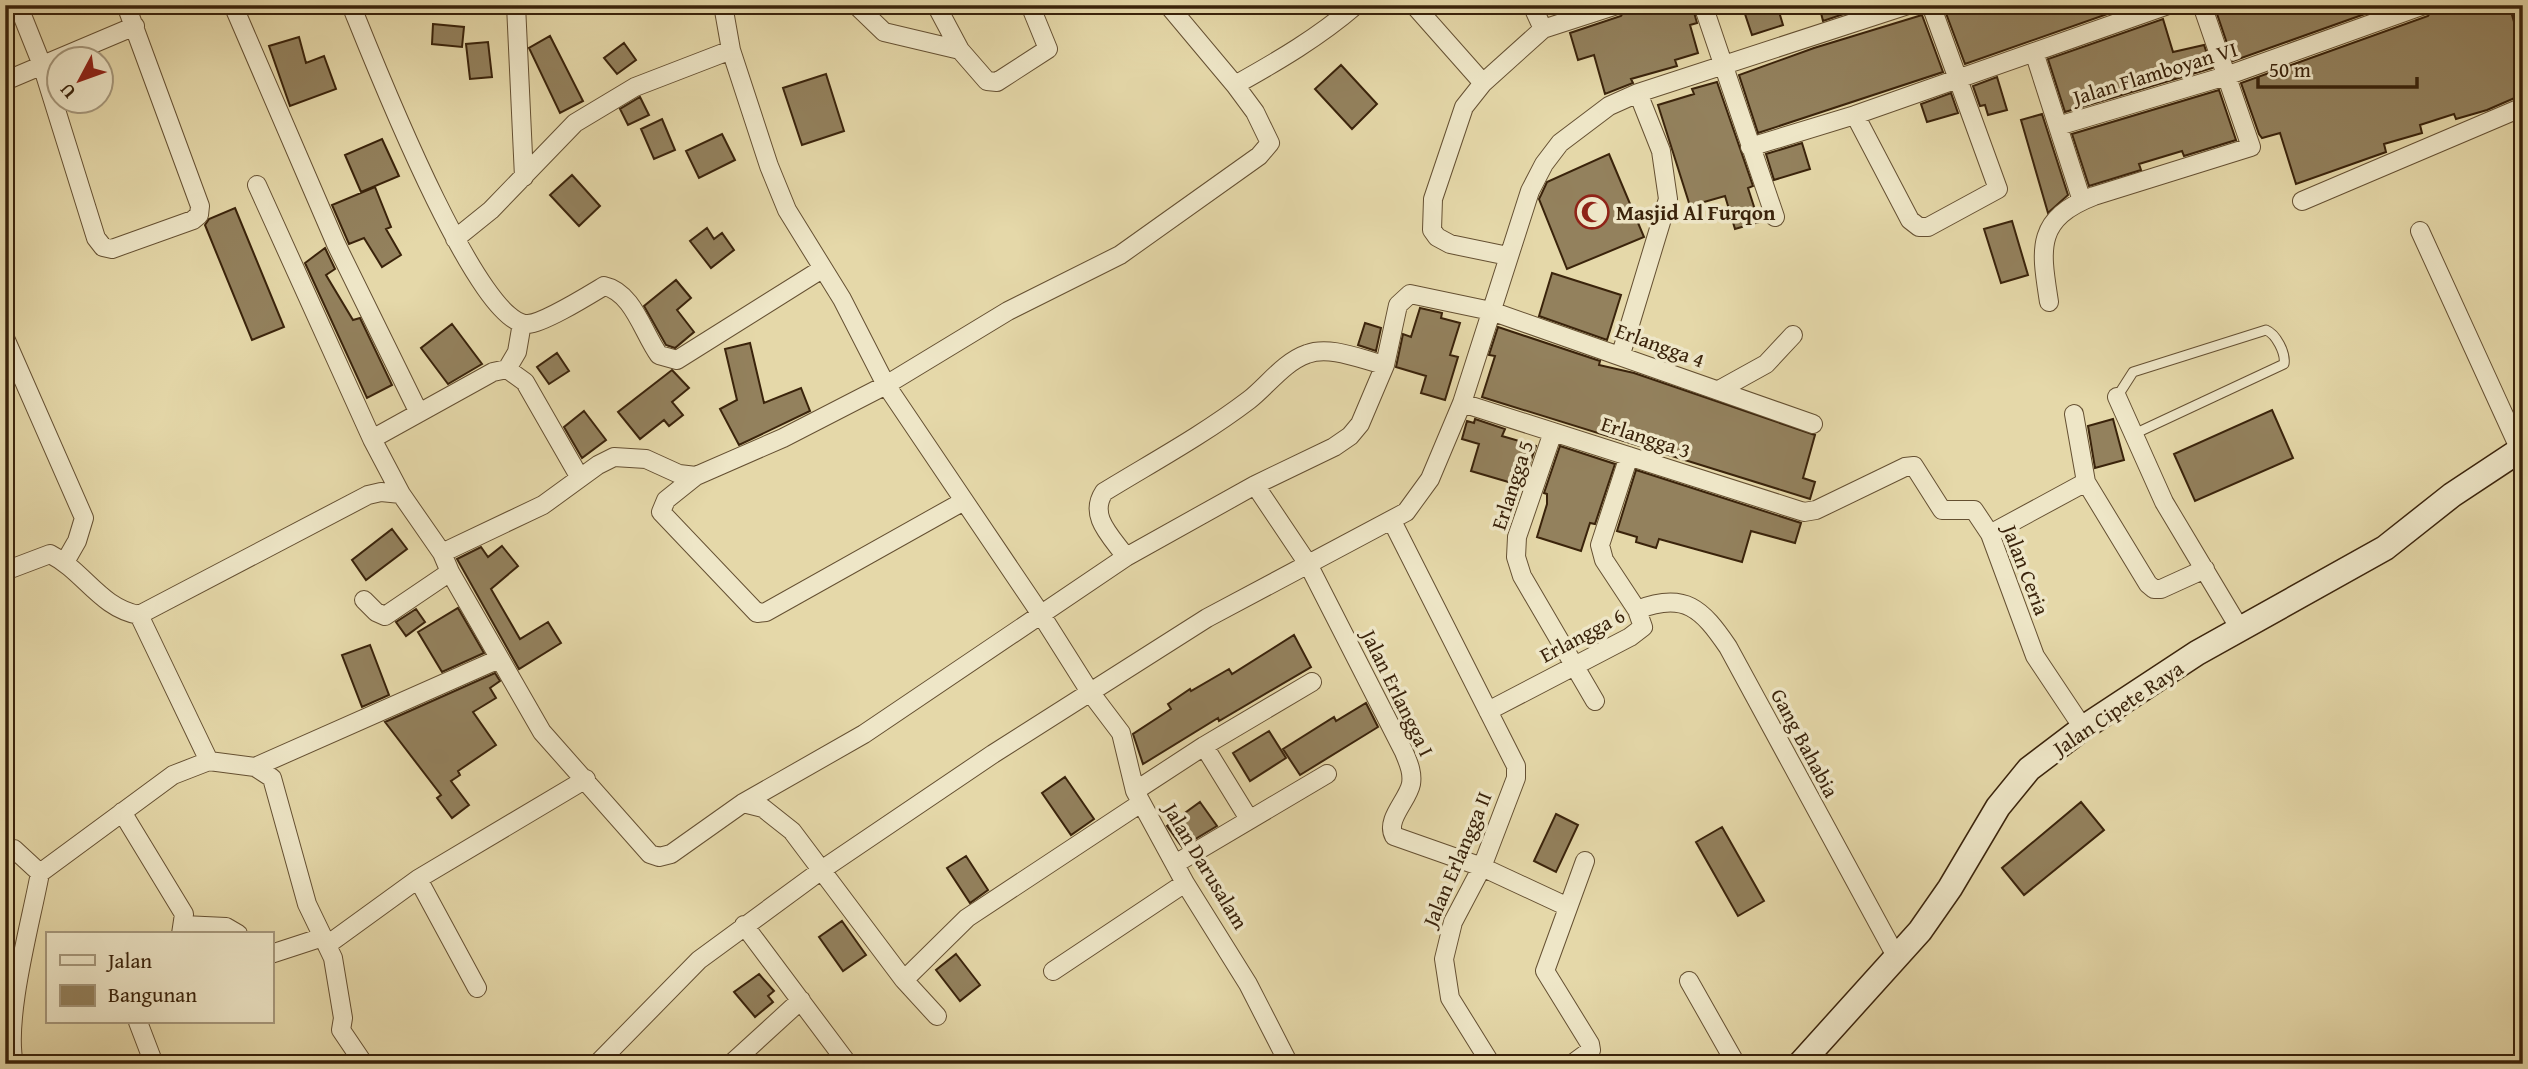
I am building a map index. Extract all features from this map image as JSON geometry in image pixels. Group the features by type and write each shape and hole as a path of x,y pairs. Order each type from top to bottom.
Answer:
{"main road":[{"name":"Jalan Cipete Raya","path":"1800,1064 1897,958 1951,888 2010,792 2029,769 2083,728 2240,629 2385,548 2452,495 2521,449"}],"street":[{"path":"18,5 42,65 96,238 103,247 113,249 193,220 198,215 200,206 126,5"},
{"path":"233,5 336,244 419,413"},
{"path":"351,5 455,239 498,308 511,320 529,324 604,286 617,288 627,299 659,355 677,360 822,269"},
{"path":"516,5 524,177"},
{"name":"Jalan Darusalam","path":"723,5 731,50 769,166 787,210 842,299 886,386 1042,616 1090,692 1121,733 1138,797 1185,883 1222,937 1282,1061"},
{"path":"856,5 884,32 960,50"},
{"path":"936,5 960,50 987,81 997,82 1045,53 1047,41 1030,5"},
{"path":"964,501 766,612 757,613 661,512 666,500 696,476 783,438 886,386 1008,311 1120,255 1259,156 1270,143 1268,134 1236,85 1168,5"},
{"path":"1236,85 1334,25 1356,5"},
{"path":"1414,5 1483,83"},
{"path":"1532,5 1543,29"},
{"path":"1508,256 1450,244 1437,237 1430,219 1433,199 1464,107 1483,83 1543,29 1617,5"},
{"path":"1703,5 1775,217"},
{"path":"597,1064 671,985 744,925 823,869 1207,618 1350,539 1406,512 1430,479 1462,403 1530,191 1552,154 1587,120 1638,93 1908,5"},
{"path":"1855,115 1910,220 1919,228 1928,227 1998,189 1931,5"},
{"path":"1750,147 1855,115 2168,5"},
{"path":"2049,302 2041,251 2052,225 2082,201 2251,147 2202,5"},
{"name":"Jalan Flamboyan VI","path":"2059,126 2226,76 2424,5"},
{"path":"5,80 135,26"},
{"path":"455,239 491,210 575,123 635,87 731,50"},
{"path":"2034,52 2082,201"},
{"path":"1620,354 1668,200 1661,151 1638,93"},
{"path":"2302,201 2523,107"},
{"path":"257,185 372,439 401,494 442,553 450,572 542,732 650,854 659,857 671,854 743,803 864,734 1126,557 1255,485 1334,447 1350,436 1360,424 1385,365 1327,351 1307,354 1198,435 1104,492 1097,503 1097,512 1126,557"},
{"path":"2420,231 2521,449"},
{"name":"Erlangga 4","path":"1385,365 1398,305 1410,294 1491,311 1620,354 1813,424"},
{"path":"372,439 494,372 507,369 517,352 522,323"},
{"path":"1719,390 1766,364 1793,335"},
{"path":"5,338 84,518 83,528 65,562"},
{"path":"507,369 525,383 580,478"},
{"path":"2117,397 2132,436 2164,502 2240,629"},
{"name":"Erlangga 3","path":"1462,403 1804,512 1816,510 1905,467"},
{"path":"2074,414 2086,482 2151,587 2161,589 2205,569"},
{"name":"Erlangga 5","path":"1553,432 1517,537 1516,557 1522,576 1595,701"},
{"name":"Erlangga 6","path":"1488,711 1640,631 1642,621 1637,610 1604,560 1600,545 1629,456"},
{"path":"442,553 533,510 614,457 646,458 679,474 696,476"},
{"name":"Jalan Ceria","path":"1905,467 1917,469 1942,510 1974,510 1990,534 2035,656 2083,728"},
{"path":"1990,534 2086,482"},
{"path":"1255,485 1308,564"},
{"path":"5,571 50,554 65,562 112,607 139,615 368,495 382,492 401,494"},
{"name":"Jalan Erlangga II","path":"1392,521 1512,755 1516,778 1482,867 1453,922 1444,959 1450,998 1491,1064"},
{"name":"Jalan Erlangga I","path":"1308,564 1398,737 1412,770 1411,785 1391,830 1404,841 1482,867"},
{"path":"365,600 376,612 386,616 450,572"},
{"name":"Gang Bahabia","path":"1637,610 1671,600 1686,604 1708,618 1728,647 1897,958"},
{"path":"139,615 209,761"},
{"path":"255,767 499,659"},
{"path":"904,981 967,918 1138,797 1204,746 1312,682"},
{"path":"1204,746 1249,819"},
{"path":"14,1064 10,1046 15,1005 40,873 173,775 209,761 255,767 272,778 299,880 333,958 343,1018 341,1030 364,1064"},
{"path":"1175,864 1327,774"},
{"path":"273,954 325,941 418,879 586,779"},
{"path":"743,803 763,808 792,831 823,869 881,953 937,1016"},
{"path":"122,812 184,914 182,930 226,927 235,932"},
{"path":"5,849 14,849 40,873"},
{"path":"1572,1064 1586,1056 1591,1050 1590,1044 1545,971 1585,861"},
{"path":"1482,867 1568,907"},
{"path":"418,879 477,988"},
{"path":"1053,971 1185,883"},
{"path":"744,925 848,1064"},
{"path":"1689,981 1736,1064"},
{"path":"731,1064 801,1000"},
{"path":"139,1024 154,1064"}],"lane":[{"path":"2117,397 2133,372 2266,330 2272,333 2285,356 2284,364 2132,436"}],"building":[{"path":"1628,5 1692,5 1697,23 1690,25 1698,53 1675,60 1677,66 1631,79 1633,83 1605,94 1594,55 1578,60 1570,33 1621,16"},
{"path":"1742,5 1777,5 1783,25 1752,35"},
{"path":"1819,5 1854,5 1856,10 1823,21"},
{"path":"1954,5 2133,5 1965,64 1944,8"},
{"path":"2214,5 2390,5 2233,61"},
{"path":"2435,5 2509,5 2515,25 2523,23 2523,91 2515,93 2517,97 2487,110 2456,119 2454,114 2420,125 2422,133 2384,144 2386,152 2296,184 2280,133 2262,138 2241,83 2428,16"},
{"path":"1922,15 1943,72 1758,133 1739,75 1814,48"},
{"path":"2163,19 2173,52 2204,45 2212,68 2065,112 2048,59"},
{"path":"433,24 464,27 462,47 432,44"},
{"path":"550,36 583,101 560,113 529,48"},
{"path":"299,37 306,63 324,56 336,89 290,106 269,46"},
{"path":"488,42 492,77 470,79 466,44"},
{"path":"624,43 636,60 617,74 604,58"},
{"path":"1341,65 1377,104 1352,129 1315,89"},
{"path":"826,74 844,131 802,145 783,88"},
{"path":"1997,77 2007,110 1988,115 1985,105 1980,106 1973,86"},
{"path":"1717,82 1753,186 1748,188 1759,222 1735,229 1725,196 1690,206 1658,105 1694,94 1692,89"},
{"path":"2219,90 2236,140 2184,156 2182,151 2139,164 2141,170 2089,186 2072,134"},
{"path":"1951,93 1958,113 1927,122 1921,104"},
{"path":"640,97 649,115 628,125 620,109"},
{"path":"2042,114 2068,195 2048,213 2021,120"},
{"path":"662,119 675,150 654,159 641,129"},
{"path":"722,134 735,160 699,178 686,151"},
{"path":"382,139 399,176 361,192 345,155"},
{"path":"1802,143 1810,169 1774,180 1766,154"},
{"path":"1609,154 1644,237 1567,269 1539,199 1547,182"},
{"path":"572,175 600,206 579,226 550,195"},
{"path":"375,187 391,227 386,229 401,255 382,267 364,238 349,244 332,205"},
{"path":"235,208 284,327 252,340 205,225 209,219"},
{"path":"2012,221 2028,275 2001,283 1984,229"},
{"path":"707,228 714,239 722,233 734,250 711,268 690,241"},
{"path":"325,248 335,269 326,275 353,320 360,318 392,385 367,398 305,263"},
{"path":"1552,273 1621,295 1607,340 1539,316"},
{"path":"676,280 691,298 677,310 694,332 675,348 666,345 644,306"},
{"path":"1420,308 1442,313 1441,318 1460,323 1450,355 1458,357 1445,400 1421,393 1426,376 1396,367 1403,334 1411,337"},
{"path":"1365,323 1381,328 1376,351 1358,345"},
{"path":"452,324 482,364 448,384 421,348"},
{"path":"1498,327 1600,361 1599,365 1634,373 1815,435 1803,478 1815,482 1810,499 1482,397 1495,356 1489,355"},
{"path":"750,343 764,403 801,388 810,411 739,445 720,409 737,400 725,349"},
{"path":"557,353 569,371 549,384 537,367"},
{"path":"672,370 689,388 672,402 683,415 669,426 664,420 640,439 618,412"},
{"path":"2272,410 2293,458 2195,501 2174,454"},
{"path":"584,411 606,440 582,458 564,427"},
{"path":"1475,419 1505,429 1502,436 1536,446 1522,486 1471,471 1479,444 1462,439 1467,421 1474,423"},
{"path":"2113,419 2124,460 2095,468 2088,426"},
{"path":"1560,446 1615,464 1595,524 1590,523 1581,551 1537,537 1547,504 1547,494 1544,493"},
{"path":"1636,470 1801,523 1795,543 1751,531 1742,562 1659,539 1656,548 1636,542 1637,537 1617,531"},
{"path":"392,529 407,549 366,580 352,560"},
{"path":"502,546 518,566 491,589 520,639 548,622 561,643 519,669 457,559 481,547 488,557"},
{"path":"458,608 484,653 442,672 418,632"},
{"path":"416,609 425,622 406,636 396,622"},
{"path":"1294,635 1311,667 1219,721 1218,718 1143,764 1133,734 1171,709 1168,704 1229,669 1232,674"},
{"path":"370,645 389,695 362,707 342,655"},
{"path":"495,673 500,681 490,688 496,698 473,712 496,745 458,771 460,775 451,781 469,805 452,818 437,798 441,795 385,722"},
{"path":"1366,703 1378,727 1300,775 1283,749 1334,717 1336,721"},
{"path":"1269,731 1286,758 1250,781 1233,753"},
{"path":"1065,777 1094,819 1071,835 1042,793"},
{"path":"1200,802 1217,826 1182,847 1167,826"},
{"path":"2081,802 2104,830 2024,895 2002,868"},
{"path":"1556,814 1578,825 1556,872 1534,861"},
{"path":"1722,827 1764,901 1738,916 1696,842"},
{"path":"966,856 988,890 970,903 947,868"},
{"path":"842,921 866,955 843,971 819,937"},
{"path":"956,954 980,985 960,1001 936,970"},
{"path":"759,974 774,991 768,996 773,1002 755,1017 734,992"}],"place":[{"name":"Masjid Al Furqon","path":"1592,212"}]}
